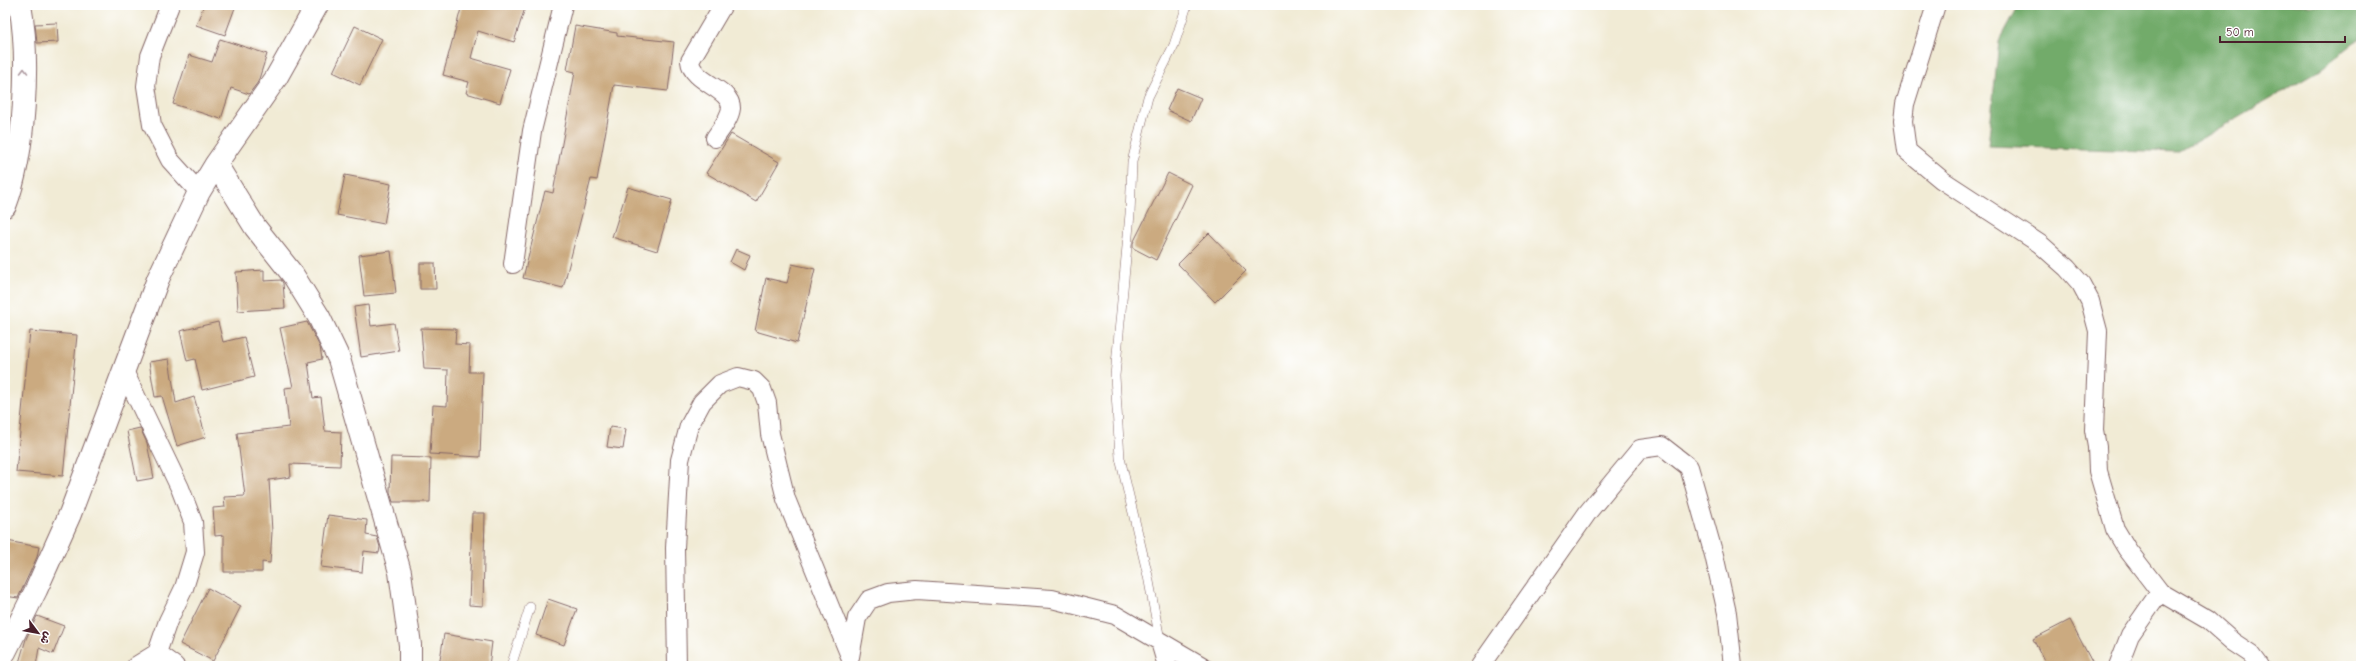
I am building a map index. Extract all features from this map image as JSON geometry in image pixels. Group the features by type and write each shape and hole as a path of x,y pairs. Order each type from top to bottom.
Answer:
{"main road":[{"path":"5,206 15,169 14,111 23,28 20,5"},
{"path":"5,652 36,590 70,514 158,278 199,192 216,164 276,78 317,5"},
{"path":"216,164 255,227 294,275 319,317 339,359 400,572 410,645 410,666"}],"street":[{"path":"170,5 150,56 146,86 152,125 170,160 199,192"},
{"path":"513,264 532,132 563,5"},
{"path":"715,138 727,120 731,109 730,102 724,95 694,72 690,61 723,5"},
{"path":"1936,5 1905,104 1903,121 1907,151 1948,184 2040,244 2067,268 2081,284 2090,301 2098,331 2094,430 2098,470 2108,511 2115,529 2127,549 2160,592 2208,620 2233,642 2251,654 2260,666"},
{"path":"123,369 180,488 193,522 195,552 184,588 168,621 157,653 136,666"},
{"path":"677,666 675,548 680,460 688,426 702,402 720,384 738,377 754,381 762,389 767,403 770,434 786,499 849,661"},
{"path":"1480,666 1588,512 1640,449 1662,446 1689,467 1714,555 1725,606 1733,666"},
{"path":"849,661 857,618 869,600 888,593 917,590 1052,598 1115,615 1202,666"},
{"path":"2118,666 2130,635 2160,592"},
{"path":"1160,642 1167,666"},
{"path":"157,653 174,666"}],"lane":[{"path":"1160,642 1148,576 1120,458 1115,376 1128,236 1132,162 1148,97 1174,45 1187,5"},
{"path":"512,666 530,607"}],"green space":[{"path":"2019,5 2361,5 2361,38 2318,71 2178,152 1988,146 1999,42"}],"building":[{"path":"204,5 236,5 225,35 196,25"},
{"path":"462,5 517,5 525,8 514,42 478,31 471,58 510,69 500,103 466,93 469,82 443,75"},
{"path":"57,23 58,42 37,43 35,24"},
{"path":"355,26 382,39 360,85 333,72"},
{"path":"575,26 617,33 617,36 674,42 668,91 614,85 597,180 591,179 563,288 523,278 545,191 553,193 575,72 567,70"},
{"path":"220,39 267,54 258,82 249,94 231,88 221,119 173,104 189,55 212,62"},
{"path":"1177,88 1201,98 1191,121 1167,110"},
{"path":"731,134 779,162 756,202 706,173"},
{"path":"1168,173 1192,185 1156,260 1133,248 1133,243"},
{"path":"345,175 391,184 384,224 337,215"},
{"path":"628,187 672,200 657,251 612,237"},
{"path":"1209,233 1246,271 1215,302 1178,264"},
{"path":"736,249 750,255 744,270 730,262"},
{"path":"391,251 396,293 364,296 359,255"},
{"path":"420,263 435,263 436,289 420,289"},
{"path":"792,264 815,269 797,343 755,331 766,278 787,283"},
{"path":"264,270 264,281 281,280 283,283 285,308 238,311 236,272"},
{"path":"368,305 371,326 394,323 399,351 361,357 354,307"},
{"path":"218,322 223,342 244,337 254,377 202,390 195,359 187,361 180,331"},
{"path":"307,322 320,347 322,359 308,362 313,398 321,397 325,431 341,432 340,466 290,464 291,477 269,480 272,532 270,563 262,562 262,572 224,572 224,535 215,536 213,508 225,507 224,497 245,496 237,433 289,427 285,388 293,387 280,328"},
{"path":"421,328 456,329 455,344 470,345 469,372 483,372 480,457 430,454 433,405 447,406 448,370 424,369"},
{"path":"30,331 77,335 63,476 16,472"},
{"path":"169,359 176,403 194,397 206,437 177,446 162,396 155,397 149,362"},
{"path":"610,427 626,429 623,449 607,447"},
{"path":"140,428 147,443 154,478 137,481 127,431"},
{"path":"391,457 431,458 430,502 393,502 390,492"},
{"path":"472,513 485,513 483,606 469,605"},
{"path":"328,515 367,520 366,535 377,537 380,547 379,553 364,551 362,572 321,567"},
{"path":"7,541 39,547 37,557 18,598 5,596 5,554"},
{"path":"208,588 241,606 213,661 180,644"},
{"path":"548,599 577,609 564,645 536,635"},
{"path":"37,616 64,626 53,654 39,648 36,666 18,666 26,639"},
{"path":"2070,620 2094,666 2047,666 2033,639"},
{"path":"444,634 492,642 489,666 439,666"}]}
